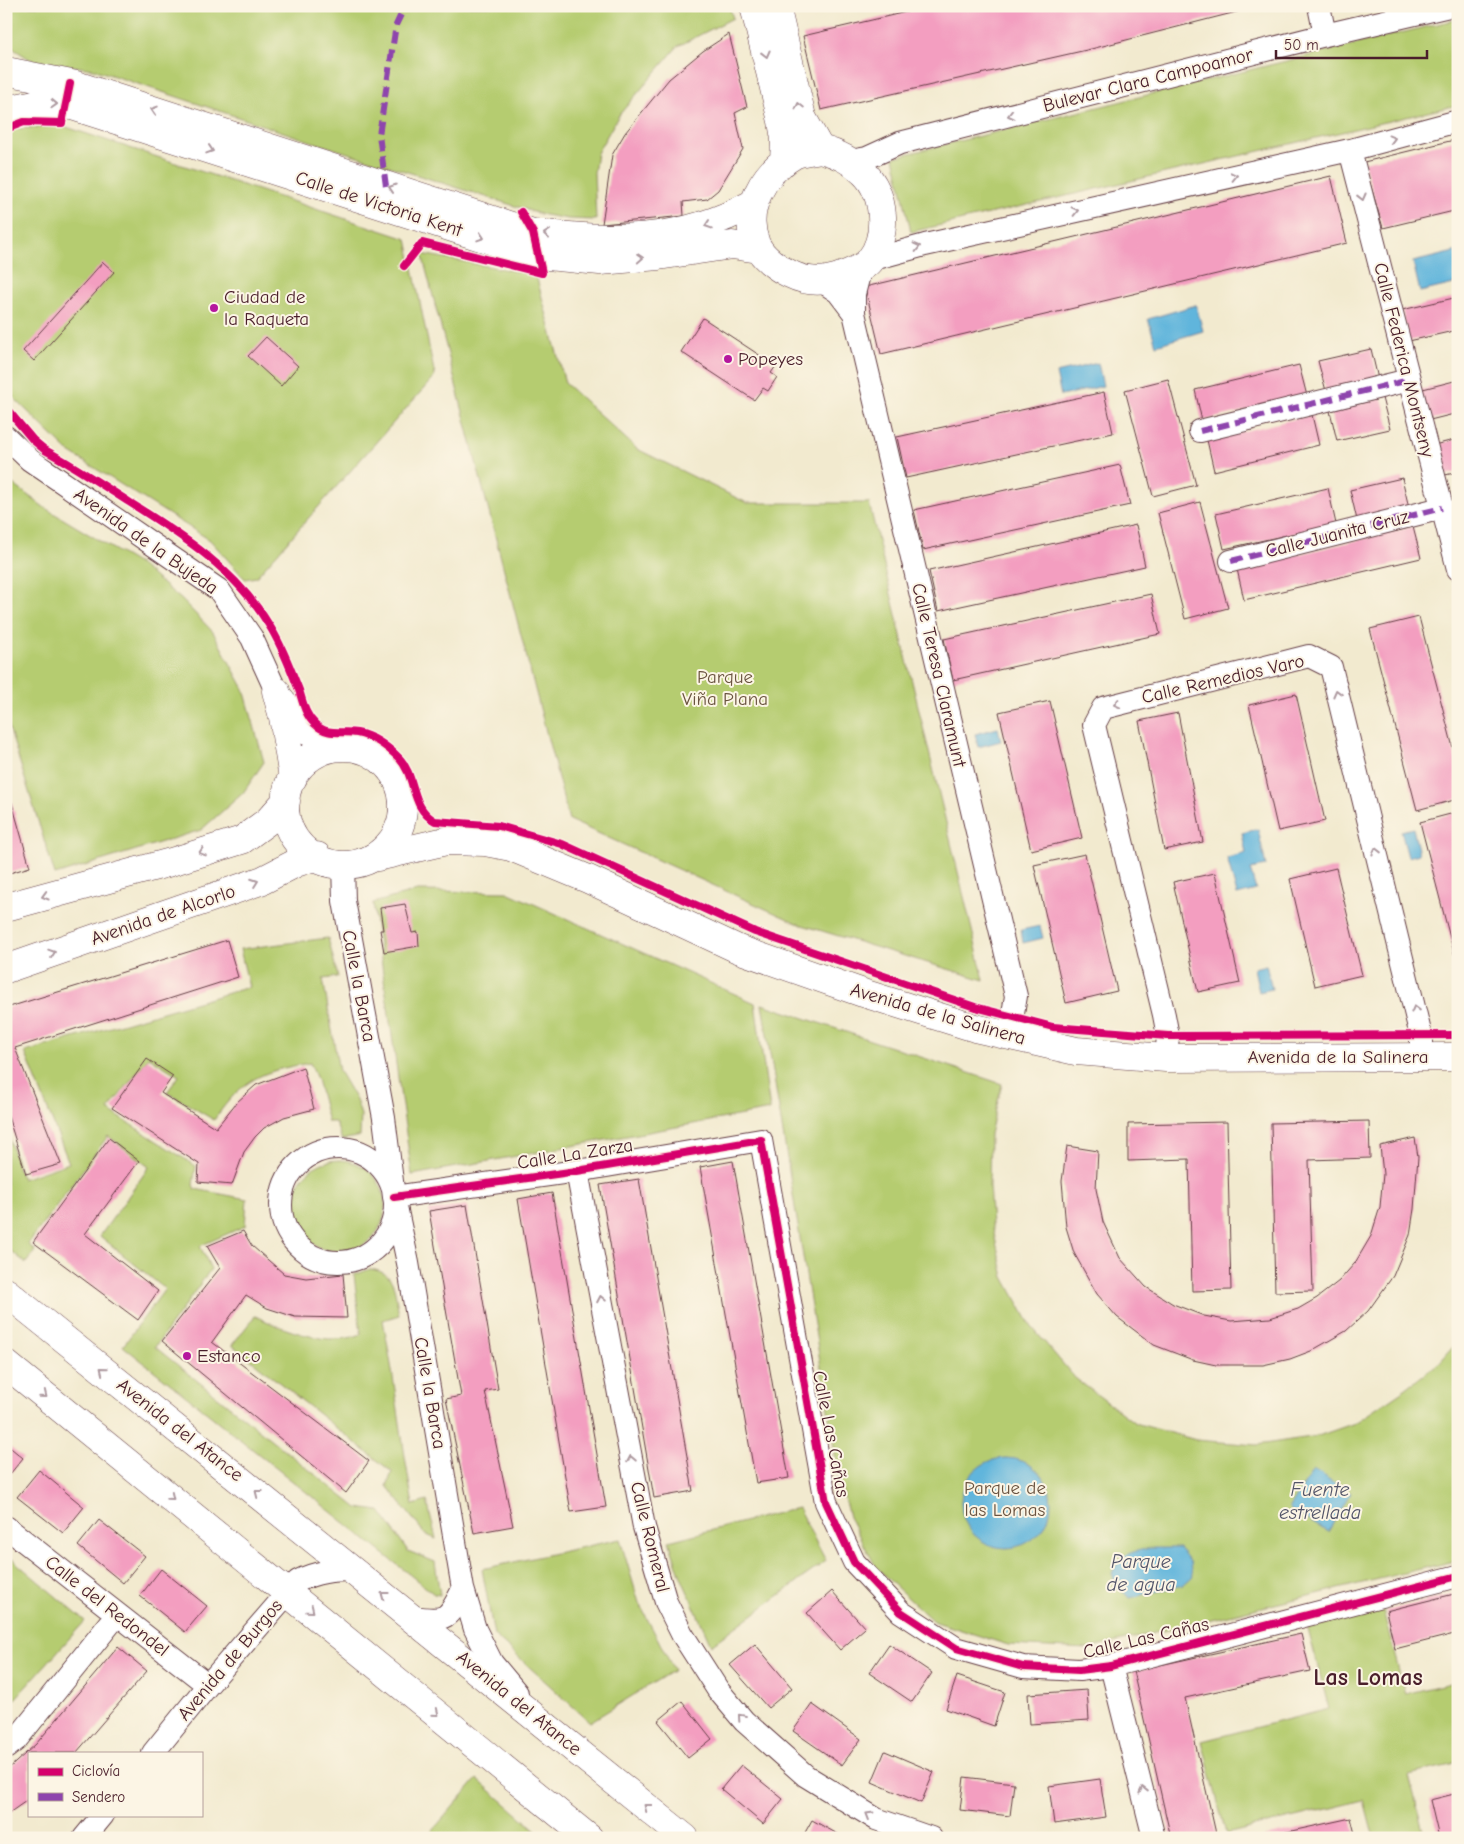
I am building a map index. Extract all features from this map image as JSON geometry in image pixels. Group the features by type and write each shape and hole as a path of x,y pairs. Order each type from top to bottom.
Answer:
{"street":[{"path":"754,6 782,121 785,139 784,162"},
{"path":"776,6 802,117 820,149"},
{"path":"1319,6 1325,35"},
{"name":"Bulevar Clara Campoamor","path":"850,162 867,158 900,143 1325,35 1449,6"},
{"name":"Calle de Victoria Kent","path":"6,71 76,85 534,233 598,239 655,236 701,227 726,219 752,204"},
{"name":"Calle de Victoria Kent","path":"6,110 35,104 72,106 538,255 600,261 658,256 732,245 759,249"},
{"path":"866,264 878,246 882,231 880,202 864,172 835,152 820,149 796,154 770,175 752,204 754,237 759,249 783,271 802,280 823,282 866,264 925,245 1350,150 1458,121"},
{"name":"Calle Federica Montseny","path":"1350,150 1458,569"},
{"name":"Calle Teresa Claramunt","path":"866,264 854,294 854,313 1016,996 1009,1037"},
{"name":"Calle Teresa Claramunt","path":"823,282 838,292 854,313"},
{"path":"1200,431 1409,380"},
{"name":"Avenida de la Bujeda","path":"6,437 30,460 211,582 229,602 252,638 276,691 292,718 312,736 333,747"},
{"name":"Calle Juanita Cruz","path":"1231,561 1442,508"},
{"name":"Calle Remedios Varo","path":"1166,1058 1168,1036 1164,1015 1094,725 1103,708 1310,656 1331,667 1421,1036 1421,1057"},
{"name":"Avenida de la Bujeda","path":"276,691 283,716 290,789"},
{"path":"6,907 171,862 242,840 268,821 290,789 307,759 333,747 344,746 359,749 386,764 397,780 402,794 401,816 392,841 377,857 343,864 317,856 303,847 292,834 287,823 290,789"},
{"name":"Avenida de la Salinera","path":"401,816 416,830 433,839 486,842 511,846 588,879 738,950 872,996 1009,1037 1076,1051 1166,1058 1458,1057"},
{"name":"Avenida de la Salinera","path":"377,857 446,841"},
{"name":"Avenida de Alcorlo","path":"6,969 263,880 296,863 317,856"},
{"name":"Calle la Barca","path":"343,864 344,902 384,1118 394,1197 408,1263 463,1589 475,1629 492,1662 537,1717"},
{"path":"360,1152 374,1138 384,1118"},
{"name":"Calle La Zarza","path":"394,1197 577,1171 761,1140"},
{"name":"Calle Las Cañas","path":"761,1140 826,1502 854,1562 901,1612 956,1648 1023,1667 1079,1670 1111,1666 1458,1576"},
{"name":"Calle la Barca","path":"341,1148 360,1152 376,1163 388,1178 394,1197 394,1215 389,1231 378,1245 363,1256 345,1262 327,1261 309,1254 295,1242 285,1227 281,1208 283,1189 291,1172 304,1158 322,1150 341,1148"},
{"name":"Calle Romeral","path":"577,1171 644,1527 658,1577 682,1634 718,1690 744,1721 806,1776 876,1819 931,1838"},
{"path":"378,1245 394,1252 408,1263"},
{"name":"Avenida del Atance","path":"6,1292 413,1617 685,1838"},
{"path":"6,1364 589,1838"},
{"name":"Calle del Redondel","path":"6,1527 208,1685"},
{"path":"288,1592 298,1581 312,1574 353,1570"},
{"path":"413,1617 437,1620 452,1612 463,1589"},
{"name":"Avenida de Burgos","path":"154,1752 208,1685 288,1592"},
{"path":"6,1748 16,1740 117,1615"},
{"path":"1111,1666 1154,1838"},
{"path":"84,1838 101,1816"}],"green space":[{"path":"6,6 729,6 733,18 678,46 619,115 597,153 594,173 596,220 568,219 540,214 310,141 93,69 31,60 6,44"},
{"path":"1458,19 1458,105 911,232 894,157"},
{"name":"Ciudad de la Raqueta","path":"63,126 407,239 435,376 256,577 245,579 210,540 69,452 12,396 6,381 6,132 8,129"},
{"name":"Parque Viña Plana","path":"422,254 536,275 565,383 637,449 747,503 869,503 984,980 799,924 569,820"},
{"path":"6,479 45,508 140,565 182,600 213,632 244,689 264,762 243,793 201,830 55,875 6,718"},
{"path":"417,891 507,892 755,1003 770,1110 412,1175 373,903"},
{"path":"328,938 338,977 323,979 339,1071 356,1100 361,1115 360,1136 342,1140 335,1122 328,1122 317,1079 310,1063 279,1069 255,1079 234,1094 214,1120 167,1092 179,1076 149,1057 108,1110 196,1166 193,1185 195,1189 247,1199 245,1226 200,1246 211,1269 155,1347 357,1508 380,1511 408,1551 435,1562 440,1595 434,1594 123,1346 165,1289 100,1236 149,1167 108,1136 28,1244 35,1251 26,1263 6,1247 6,1129 22,1179 69,1163 25,1052 249,987 240,949"},
{"name":"Parque de las Lomas","path":"762,1004 1002,1084 990,1134 989,1186 992,1225 1004,1277 1031,1326 1075,1378 1135,1423 1196,1440 1257,1445 1318,1436 1355,1423 1405,1389 1440,1362 1458,1341 1458,1560 1088,1649 1008,1645 933,1621 875,1565 849,1517 839,1478"},
{"path":"339,1160 357,1163 372,1173 382,1188 385,1206 382,1224 372,1239 357,1249 339,1252 321,1249 306,1239 296,1224 293,1206 296,1188 306,1173 321,1163"},
{"path":"370,1269 386,1275 390,1279 395,1291 399,1315 383,1320 409,1482 413,1505 427,1501 436,1539 425,1534 387,1486 392,1472 232,1345 255,1316 308,1336 336,1339 349,1338 361,1334 354,1275"},
{"path":"798,1508 826,1561 711,1645 681,1577 669,1541"},
{"path":"620,1539 639,1603 674,1670 590,1722 494,1635 482,1569"},
{"path":"6,1554 85,1621 6,1709"},
{"path":"1380,1599 1405,1694 1458,1681 1458,1763 1409,1775 1425,1838 1374,1838 1364,1800 1226,1834 1202,1741 1329,1709 1305,1618"},
{"path":"477,1779 545,1838 426,1838"}],"water":[{"path":"1458,251 1458,283 1420,292 1413,262"},
{"path":"1196,305 1203,331 1156,345 1148,319"},
{"path":"1098,363 1103,386 1061,396 1056,373"},
{"path":"998,728 1001,741 978,747 975,734"},
{"path":"1413,828 1419,854 1408,857 1401,831"},
{"path":"1258,829 1266,866 1250,869 1256,890 1237,895 1227,858 1246,853 1242,833"},
{"path":"1040,926 1043,938 1023,943 1021,930"},
{"path":"1266,965 1272,989 1259,992 1254,968"},
{"path":"1006,1458 1023,1462 1038,1471 1047,1486 1051,1503 1047,1520 1038,1535 1023,1544 1006,1548 989,1544 974,1535 965,1520 961,1503 965,1486 974,1471 989,1462"},
{"name":"Fuente estrellada","path":"1313,1470 1351,1493 1328,1532 1289,1509"},
{"name":"Parque de agua","path":"1150,1548 1180,1548 1191,1563 1193,1576 1183,1585 1130,1598 1116,1586 1112,1573 1127,1554"}],"building":[{"path":"932,6 1256,7 1091,49 821,110 803,36"},
{"path":"729,34 747,107 735,113 743,149 718,190 707,199 683,202 684,216 602,224 612,155 625,133 669,79 703,51"},
{"path":"1458,139 1458,210 1383,228 1364,162"},
{"path":"1331,176 1347,243 881,354 865,287"},
{"path":"103,262 114,272 34,361 23,351"},
{"path":"1458,297 1458,330 1409,341 1402,310"},
{"name":"Popeyes","path":"703,318 776,366 771,373 777,377 768,391 763,388 754,400 681,352"},
{"path":"266,337 298,366 281,386 248,356"},
{"path":"1371,349 1378,379 1326,391 1318,361"},
{"path":"1299,365 1307,396 1202,421 1195,390"},
{"path":"1168,379 1196,485 1153,496 1125,390"},
{"path":"1458,380 1458,413 1426,421 1419,390"},
{"path":"1104,392 1113,433 906,478 897,437"},
{"path":"1382,398 1390,429 1337,441 1330,411"},
{"path":"1312,415 1319,445 1214,471 1207,440"},
{"path":"1458,439 1458,472 1441,476 1434,445"},
{"path":"1120,465 1130,505 923,550 914,510"},
{"path":"1402,478 1409,508 1357,520 1350,490"},
{"path":"1328,488 1336,524 1224,549 1216,514"},
{"path":"1200,502 1228,608 1185,619 1158,513"},
{"path":"1136,525 1145,566 938,611 929,571"},
{"path":"1413,527 1421,558 1244,600 1237,569"},
{"path":"1151,594 1160,634 953,680 944,639"},
{"path":"1419,617 1458,767 1458,799 1417,810 1370,629"},
{"path":"1296,694 1325,821 1278,831 1249,705"},
{"path":"1050,701 1082,838 1031,850 999,712"},
{"path":"1178,713 1203,842 1164,850 1139,721"},
{"path":"6,782 30,867 6,874"},
{"path":"1458,812 1458,965 1457,965 1420,822"},
{"path":"1085,854 1117,991 1066,1003 1034,865"},
{"path":"1336,868 1362,975 1315,986 1290,879"},
{"path":"1215,873 1240,983 1198,992 1173,882"},
{"path":"405,904 412,933 418,932 419,946 384,952 380,930 383,930 380,908"},
{"path":"227,940 238,977 15,1048 61,1164 26,1174 6,1110 6,1008"},
{"path":"147,1059 173,1076 161,1093 216,1128 236,1103 256,1085 303,1067 314,1109 284,1117 264,1128 244,1152 232,1185 198,1182 199,1164 112,1108"},
{"path":"1369,1121 1370,1158 1309,1160 1313,1291 1275,1292 1271,1123"},
{"path":"1227,1122 1231,1290 1192,1291 1189,1159 1128,1161 1128,1124"},
{"path":"109,1138 139,1161 85,1234 158,1291 138,1320 33,1242"},
{"path":"1415,1138 1418,1157 1410,1235 1393,1276 1368,1311 1346,1331 1311,1351 1290,1359 1263,1365 1216,1365 1193,1360 1154,1345 1117,1317 1097,1294 1074,1253 1066,1227 1062,1181 1067,1146 1098,1151 1096,1189 1103,1222 1120,1258 1146,1287 1173,1304 1204,1316 1231,1321 1270,1318 1298,1309 1317,1298 1339,1281 1355,1263 1371,1236 1380,1207 1383,1174 1380,1146"},
{"path":"733,1161 789,1478 756,1483 700,1167"},
{"path":"639,1179 693,1491 654,1498 600,1185"},
{"path":"552,1193 606,1507 571,1512 518,1199"},
{"path":"467,1205 498,1389 485,1391 513,1526 474,1533 446,1399 461,1396 429,1211"},
{"path":"243,1231 252,1246 284,1274 306,1278 343,1274 347,1318 295,1317 267,1308 246,1295 212,1342 369,1461 346,1493 162,1341 220,1268 207,1246"},
{"path":"6,1444 23,1458 6,1479"},
{"path":"39,1470 84,1507 63,1533 17,1497"},
{"path":"99,1520 145,1556 123,1583 78,1546"},
{"path":"161,1569 207,1606 185,1632 140,1596"},
{"path":"832,1591 865,1628 840,1650 807,1613"},
{"path":"1458,1593 1458,1633 1395,1649 1386,1611"},
{"path":"1301,1634 1310,1671 1185,1698 1217,1838 1171,1838 1133,1671"},
{"path":"755,1644 792,1688 768,1708 730,1665"},
{"path":"889,1644 932,1673 912,1702 869,1673"},
{"path":"118,1647 147,1671 77,1752 28,1752 28,1800 6,1815 6,1771 36,1744"},
{"path":"957,1676 1005,1692 994,1726 946,1709"},
{"path":"1087,1690 1089,1720 1030,1724 1028,1694"},
{"path":"682,1701 712,1739 688,1758 658,1721"},
{"path":"812,1704 861,1739 842,1765 793,1731"},
{"path":"885,1751 934,1772 921,1803 872,1782"},
{"path":"741,1765 783,1799 763,1824 721,1789"},
{"path":"964,1777 1014,1783 1010,1816 960,1810"},
{"path":"1100,1779 1106,1817 1054,1824 1049,1786"},
{"path":"1458,1793 1458,1838 1439,1838 1430,1800"},
{"path":"1351,1818 1356,1838 1264,1838 1264,1837"},
{"path":"812,1820 845,1838 802,1838"}],"marked path":[{"path":"386,186 379,135 396,25 405,6"},
{"path":"1200,431 1409,380"},
{"path":"1231,561 1442,508"}],"cycle path":[{"path":"6,129 24,122 62,123 70,84"},
{"path":"404,266 422,243 542,273 533,233 521,212"},
{"path":"6,408 33,440 45,450 169,528 207,555 224,570 255,605 274,633 289,665 303,704 312,720 320,728 330,732 357,733 380,742 390,750 405,766 421,808 435,821 499,826 562,844 755,932 975,1007 1053,1027 1168,1036 1458,1035"},
{"path":"394,1197 577,1171 761,1140 826,1502 854,1562 901,1612 956,1648 1023,1667 1079,1670 1111,1666 1458,1576"}],"place":[{"name":"Ciudad de la Raqueta","path":"214,308"},
{"name":"Popeyes","path":"728,359"},
{"name":"Estanco","path":"187,1356"}],"district":[{"name":"Las Lomas","path":"1368,1677"}]}
